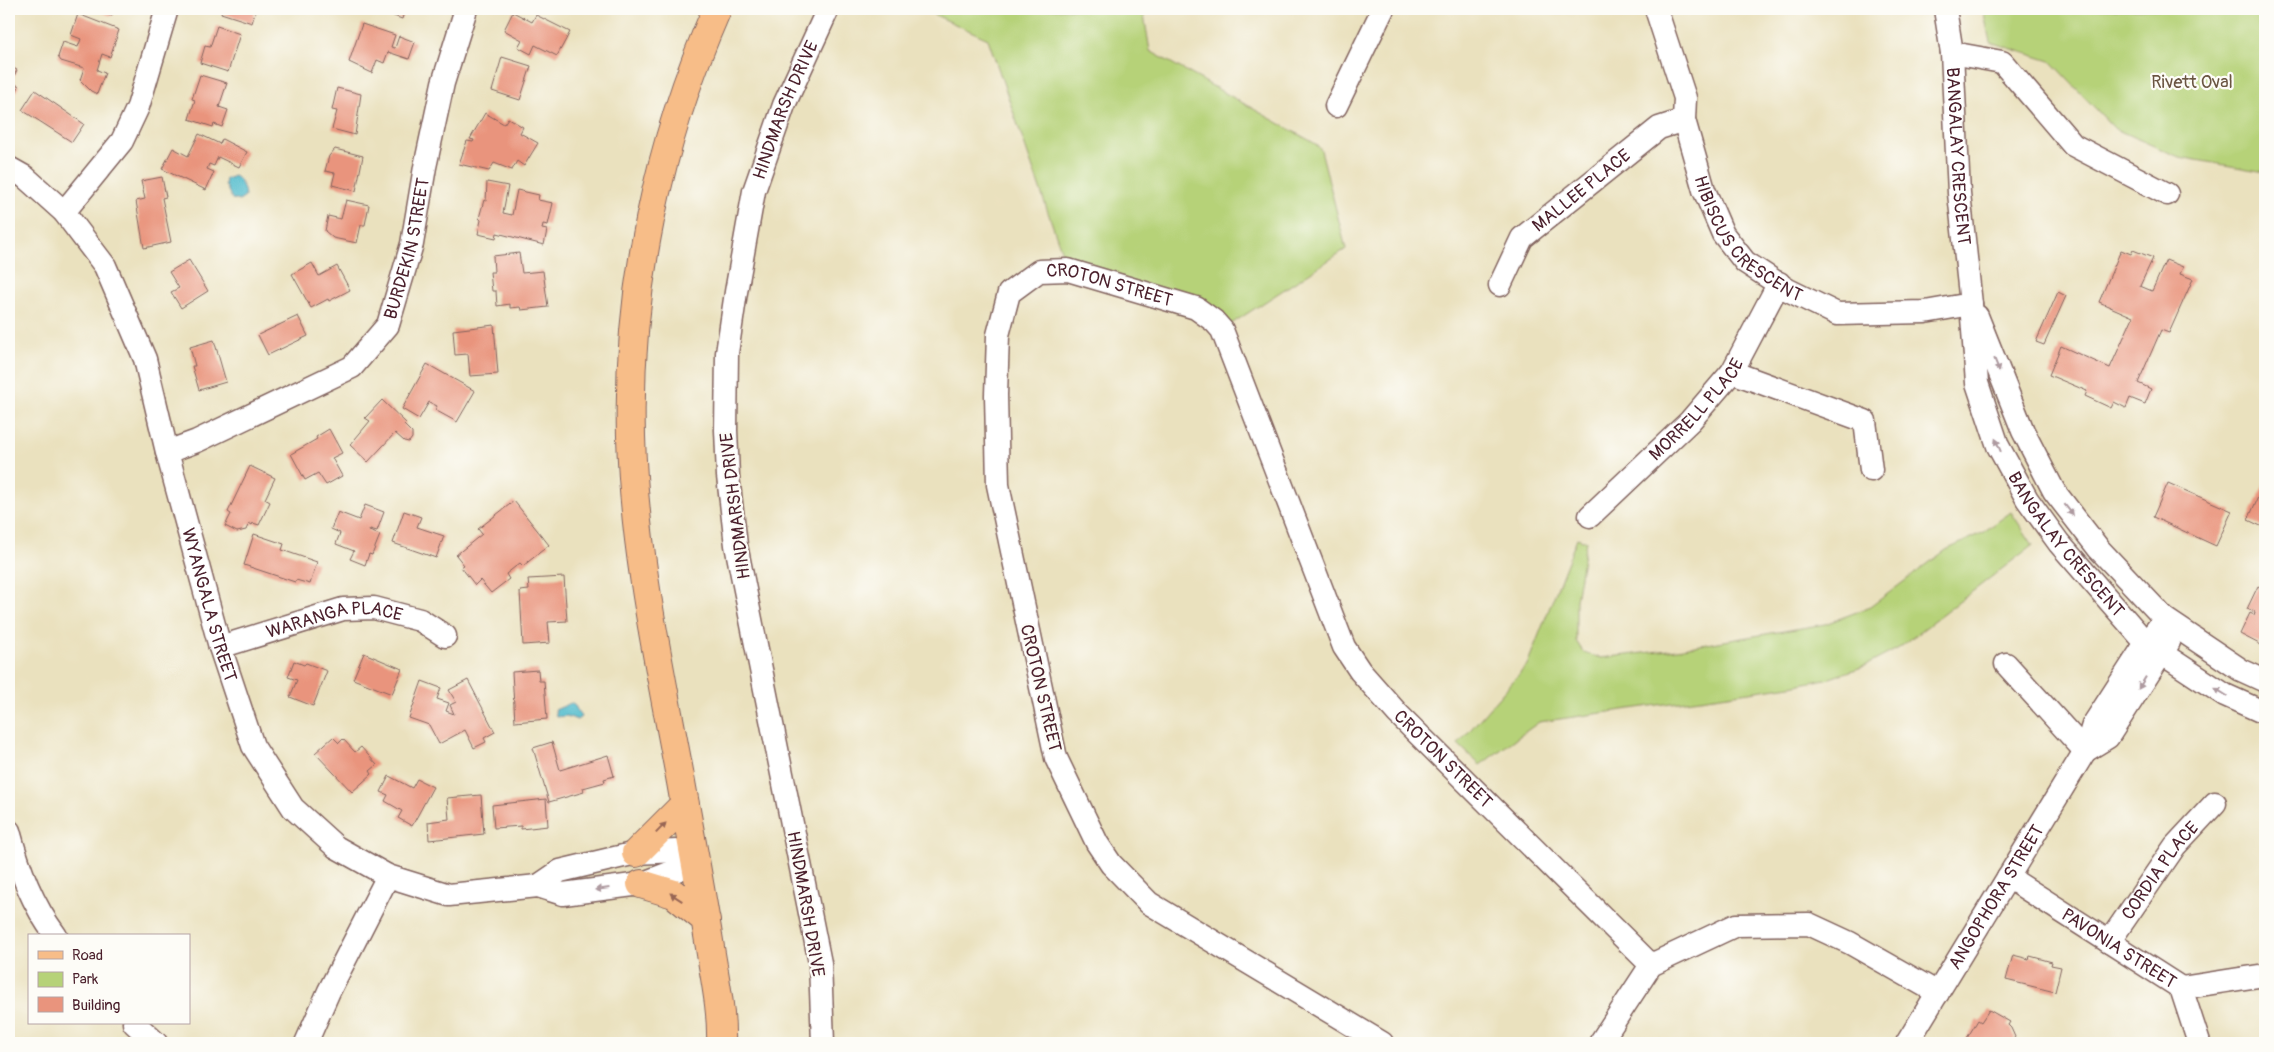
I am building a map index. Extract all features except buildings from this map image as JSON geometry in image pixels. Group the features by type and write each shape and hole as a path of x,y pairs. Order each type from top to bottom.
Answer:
{"main road":[{"path":"717,9 684,95 658,179 641,264 633,352 631,436 637,523 649,607 706,920 721,1033"},
{"path":"636,853 685,804"},
{"path":"641,884 674,894 706,920"}],"street":[{"path":"64,212 122,141 138,107 167,9"},
{"name":"BURDEKIN STREET","path":"168,452 197,441 352,367 388,325 412,244 424,167 443,83 466,9"},
{"name":"HINDMARSH DRIVE","path":"822,1034 820,963 736,545 728,476 726,430 727,353 754,191 784,105 828,9"},
{"path":"1336,106 1383,9"},
{"name":"HIBISCUS CRESCENT","path":"1656,9 1685,98 1684,120 1704,190 1723,234 1745,262 1788,290 1837,314 1925,312 1971,304"},
{"name":"BANGALAY CRESCENT","path":"1945,9 1952,53 1959,193 1971,304 1972,342 1977,383 1998,446 2027,499 2058,543 2154,648 2226,695 2265,713"},
{"path":"1952,53 2002,62 2073,145 2167,194"},
{"name":"MALLEE PLACE","path":"1500,285 1522,238 1659,128 1684,120"},
{"name":"WYANGALA STREET","path":"9,168 25,177 64,212 105,266 146,359 168,452 220,648 253,746 293,808 336,847 388,876 449,895 538,886 563,894 641,884 695,863"},
{"name":"CROTON STREET","path":"1382,1043 1149,903 1122,878 1097,842 1056,758 998,485 996,395 998,335 1010,293 1039,271 1068,270 1188,305 1214,320 1222,330 1344,647 1360,670 1398,714 1651,965"},
{"name":"MORRELL PLACE","path":"1590,516 1690,421 1732,372 1778,283"},
{"name":"BANGALAY CRESCENT","path":"1971,304 2023,430 2054,491 2099,550 2172,624 2241,670 2265,681"},
{"path":"1732,372 1865,421 1871,470"},
{"name":"WARANGA PLACE","path":"220,648 343,609 374,608 420,620 445,636"},
{"name":"ANGOPHORA STREET","path":"1907,1043 2086,751 2093,725 2172,624"},
{"path":"2006,664 2086,751"},
{"name":"CORDIA PLACE","path":"2108,942 2175,846 2215,803"},
{"path":"9,831 16,860 33,902 55,934"},
{"name":"WYANGALA STREET","path":"538,886 560,871 636,853 677,851 695,863"},
{"path":"306,1043 329,991 388,876"},
{"name":"PAVONIA STREET","path":"2008,877 2181,988 2199,1043"},
{"path":"1600,1043 1651,965 1736,925 1809,924 1850,943 1938,993"},
{"path":"2181,988 2265,975"},
{"path":"135,1024 156,1043"}],"green space":[{"path":"922,9 1143,9 1150,51 1316,144 1321,150 1346,249 1222,330 1068,270 988,39"},
{"name":"Rivett Oval","path":"1983,9 2265,9 2265,172 2179,157 2115,129 2050,61 1990,42"},
{"path":"2011,512 2033,545 1899,648 1865,666 1830,678 1791,686 1539,722 1480,765 1458,744 1527,665 1577,538 1586,541 1576,600 1576,641 1584,653 1601,658 1677,649 1825,624 1870,607 1946,550 1982,533"}],"water":[{"path":"234,176 241,182 244,191 245,197 239,201 232,199 225,184 226,179"},
{"path":"571,703 575,706 581,717 577,720 567,716 556,717 555,710"}]}
